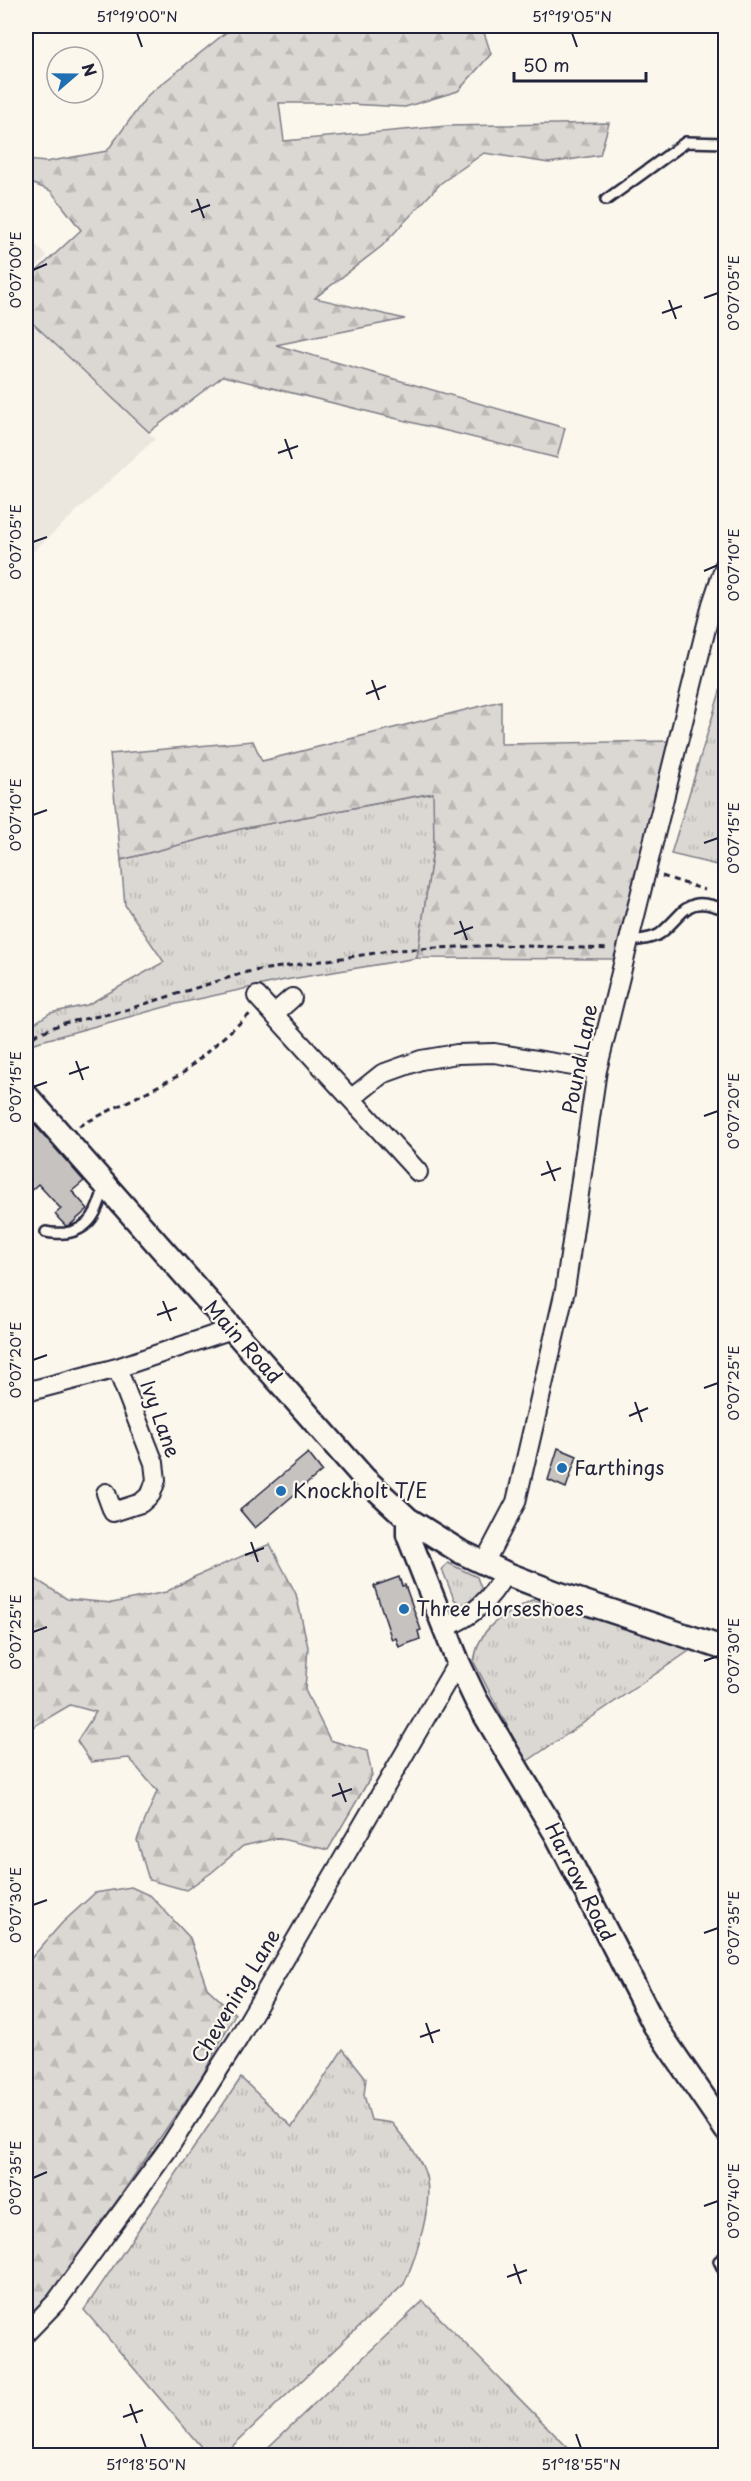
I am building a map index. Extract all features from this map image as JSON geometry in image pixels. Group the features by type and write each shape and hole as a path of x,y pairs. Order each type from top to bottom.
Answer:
{"street":[{"name":"Pound Lane","path":"484,1563 516,1502 519,1491 565,1290 597,1071 712,604 726,562"},
{"path":"265,1004 292,998"},
{"path":"265,1004 352,1098 408,1167"},
{"path":"352,1098 382,1074 421,1060 457,1053 494,1053 597,1071"},
{"name":"Main Road","path":"26,1095 364,1478 408,1519 433,1536 505,1573 726,1649"},
{"name":"Ivy Lane","path":"26,1392 117,1368 232,1329"},
{"name":"Ivy Lane","path":"106,1492 113,1512 141,1503 151,1494 156,1480 154,1463 117,1368"},
{"name":"Harrow Road","path":"408,1519 408,1535 458,1662 487,1721 556,1834 644,2006 726,2130"},
{"path":"446,1627 465,1619 484,1604 505,1573"},
{"name":"Chevening Lane","path":"26,2333 56,2302 168,2149 238,2039 458,1662"}],"lane":[{"path":"606,200 686,142 726,143"},
{"path":"628,946 659,934 686,907 698,903 726,910"},
{"path":"46,1232 52,1234 81,1228 92,1220 105,1186"},
{"path":"726,2256 719,2261 726,2275"}],"path":[{"path":"646,871 714,892"},
{"path":"26,1043 37,1034 64,1023 119,1012 247,972 396,950 501,945 605,948 628,946"},
{"path":"63,1138 88,1120 182,1074 265,1004"}],"shaded area":[{"path":"26,235 47,256 26,279"},
{"path":"26,318 155,439 26,558"}],"green space":[{"path":"234,26 482,26 491,54 458,91 405,107 279,103 284,141 447,126 609,123 600,155 549,163 484,153 441,183 382,246 315,298 405,319 276,345 565,428 557,458 223,376 149,432 26,317 26,281 81,230 51,191 26,181 26,160 46,162 107,151 148,95"},
{"path":"725,675 725,867 671,854"},
{"path":"501,701 501,744 669,741 617,959 417,958 434,843 433,793 240,829 121,860 110,754 253,741 262,761"},
{"path":"434,793 434,843 417,958 285,980 176,1004 34,1043 26,1050 26,1029 50,1013 87,1005 164,962 125,905 121,860 240,829"},
{"path":"270,1544 296,1594 308,1647 305,1690 330,1740 367,1751 372,1775 328,1850 277,1838 243,1846 211,1873 186,1890 149,1880 137,1840 157,1791 129,1758 91,1762 77,1741 96,1712 70,1705 26,1731 26,1573 67,1599 112,1603 166,1592 194,1577"},
{"path":"448,1563 477,1577 482,1591 478,1597 461,1605 454,1599 442,1569"},
{"path":"532,1600 692,1649 526,1762 474,1662 481,1639 487,1630 502,1617"},
{"path":"131,1887 151,1896 190,1938 207,1988 235,2014 201,2078 57,2288 26,2324 26,1964 62,1923 95,1893"},
{"path":"343,2049 366,2078 364,2095 371,2120 392,2123 415,2153 425,2173 428,2199 423,2229 414,2259 404,2284 223,2455 208,2455 84,2310 241,2078 292,2127"},
{"path":"423,2301 570,2450 572,2455 260,2455"}],"building":[{"path":"26,1115 84,1181 72,1191 88,1209 70,1225 66,1226 55,1214 61,1209 38,1184 26,1195"},
{"name":"Farthings","path":"558,1448 577,1456 566,1488 548,1480"},
{"name":"Knockholt T/E","path":"308,1453 322,1471 255,1528 240,1510"},
{"path":"399,1577 402,1586 405,1585 421,1630 418,1631 420,1639 399,1647 396,1638 392,1640 374,1586"}],"place":[{"name":"Farthings","path":"562,1468"},
{"name":"Knockholt T/E","path":"281,1491"},
{"name":"Three Horseshoes","path":"404,1609"}]}
